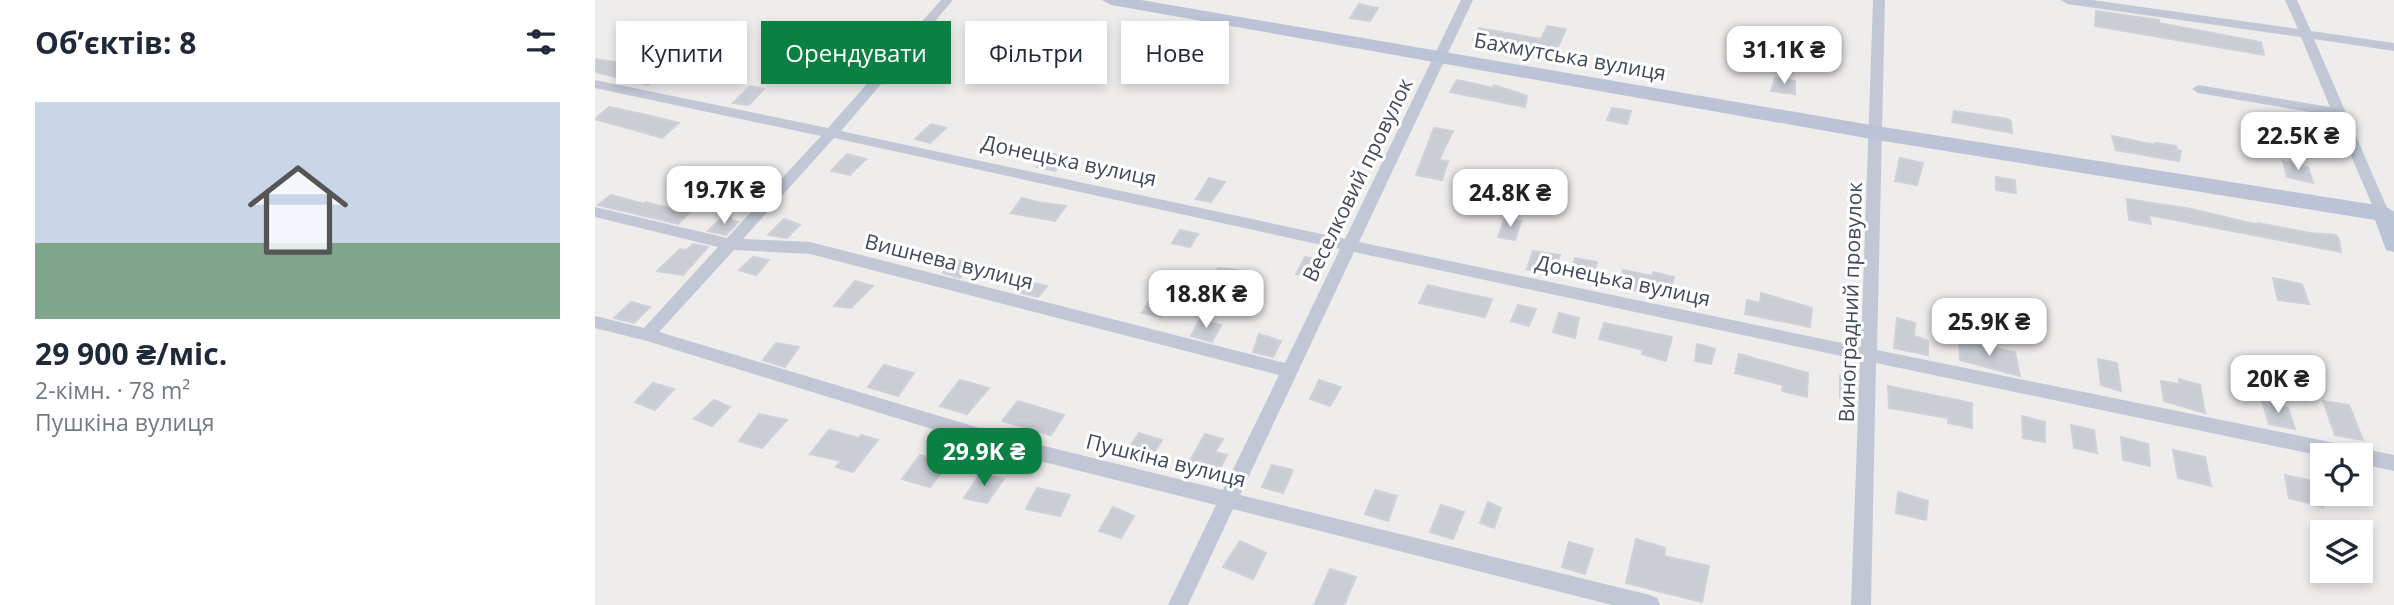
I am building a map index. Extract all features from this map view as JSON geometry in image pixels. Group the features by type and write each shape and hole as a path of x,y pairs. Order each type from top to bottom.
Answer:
{"street":[{"path":"647,335 832,132 947,0"},
{"name":"Бахмутська вулиця","path":"1111,0 1877,133 2389,215"},
{"name":"Веселковий провулок","path":"1178,605 1467,0"},
{"name":"Виноградний провулок","path":"1861,605 1871,357 1879,0"},
{"path":"2067,0 2394,47"},
{"path":"2291,0 2340,113 2389,215 2394,244"},
{"name":"Донецька вулиця","path":"595,84 832,132 1871,357 2310,446"},
{"path":"2198,89 2340,113"},
{"name":"Вишнева вулиця","path":"595,212 729,244 810,248 1290,371"},
{"name":"Пушкіна вулиця","path":"595,322 647,335 1016,447 1650,605"},
{"path":"2373,459 2394,463"}],"building":[{"path":"1359,4 1378,8 1370,21 1350,18"},
{"path":"2096,11 2159,20 2159,23 2261,42 2264,55 2095,26"},
{"path":"1547,26 1566,29 1557,49 1551,48 1551,53 1473,40 1479,28 1541,39"},
{"path":"595,59 616,62 616,77 595,72"},
{"path":"1775,78 1795,81 1795,94 1771,91"},
{"path":"1457,80 1493,88 1494,85 1527,96 1525,107 1450,92"},
{"path":"750,86 764,89 749,105 733,103"},
{"path":"609,107 679,123 662,138 595,119"},
{"path":"1612,108 1631,111 1627,124 1607,120"},
{"path":"1954,111 2008,119 2012,133 1952,122"},
{"path":"931,124 946,128 930,143 915,139"},
{"path":"1434,128 1453,131 1439,160 1448,161 1442,180 1416,175"},
{"path":"2112,136 2155,145 2176,146 2177,150 2181,151 2179,161 2116,150"},
{"path":"1049,153 1067,157 1055,171 1037,167"},
{"path":"847,154 866,159 850,175 831,171"},
{"path":"1900,158 1923,163 1917,185 1895,181"},
{"path":"2283,161 2308,167 2313,183 2287,177"},
{"path":"755,172 774,177 759,192 739,187"},
{"path":"1996,177 2015,180 2016,193 1996,190"},
{"path":"1209,178 1225,182 1211,202 1196,199"},
{"path":"611,195 689,213 678,224 598,205"},
{"path":"1022,198 1066,206 1055,221 1011,213"},
{"path":"2127,199 2191,209 2259,225 2258,223 2336,235 2341,252 2149,215 2151,224 2129,220"},
{"path":"727,213 733,221 738,222 726,235 708,231"},
{"path":"1505,218 1521,221 1515,240 1498,237"},
{"path":"784,219 800,225 787,238 768,235"},
{"path":"1180,230 1198,234 1190,247 1172,243"},
{"path":"693,244 708,247 683,275 657,271 680,249 686,250"},
{"path":"1533,251 1560,255 1550,274 1527,269"},
{"path":"753,257 769,260 756,275 739,270"},
{"path":"1305,257 1325,261 1315,279 1296,274"},
{"path":"1575,258 1597,262 1592,280 1570,275"},
{"path":"954,259 972,264 960,278 943,273"},
{"path":"1218,268 1237,270 1231,283 1212,280"},
{"path":"1623,270 1674,277 1669,296 1618,288"},
{"path":"2273,278 2302,284 2309,304 2278,300"},
{"path":"855,281 873,286 851,308 834,306"},
{"path":"1024,281 1047,286 1038,297 1016,292"},
{"path":"1428,285 1492,299 1485,317 1419,303"},
{"path":"1154,293 1173,298 1161,317 1142,313"},
{"path":"1761,293 1812,308 1810,327 1745,314 1747,300 1760,303"},
{"path":"631,302 650,307 634,323 614,318"},
{"path":"1518,305 1536,309 1529,326 1511,321"},
{"path":"1559,313 1579,318 1575,338 1553,332"},
{"path":"1897,318 1915,323 1914,336 1928,341 1928,355 1894,348"},
{"path":"1200,319 1221,325 1212,342 1191,336"},
{"path":"1604,323 1672,337 1666,361 1642,354 1643,350 1599,339"},
{"path":"1259,334 1281,341 1273,357 1253,352"},
{"path":"1959,341 2015,352 2020,376 1960,360"},
{"path":"776,343 799,347 785,367 763,360"},
{"path":"1697,344 1715,349 1711,364 1695,361"},
{"path":"1739,354 1808,373 1807,397 1782,391 1783,385 1735,373"},
{"path":"2098,359 2117,363 2121,391 2101,385"},
{"path":"884,365 914,373 898,396 868,387"},
{"path":"1840,376 1857,379 1856,401 1840,398"},
{"path":"2179,379 2200,385 2205,413 2164,401 2161,381 2179,384"},
{"path":"960,380 989,388 967,414 940,406"},
{"path":"1319,380 1341,387 1330,406 1310,399"},
{"path":"653,383 674,389 655,410 635,402"},
{"path":"1888,386 1972,403 1972,428 1948,423 1948,418 1889,408"},
{"path":"714,400 730,407 712,426 694,419"},
{"path":"1018,401 1064,415 1051,435 1002,421"},
{"path":"2262,401 2288,408 2295,429 2269,424"},
{"path":"2323,401 2349,405 2363,440 2335,435"},
{"path":"759,414 787,420 762,448 739,441"},
{"path":"2022,416 2045,422 2045,442 2023,438"},
{"path":"2071,425 2094,430 2097,453 2074,448"},
{"path":"829,430 878,440 853,472 836,467 841,461 810,454"},
{"path":"1139,433 1162,440 1149,461 1125,454"},
{"path":"1205,434 1223,439 1215,452 1227,455 1215,478 1184,471"},
{"path":"2121,437 2148,444 2150,466 2123,460"},
{"path":"2173,450 2205,457 2211,486 2178,478"},
{"path":"920,455 949,463 930,487 902,479"},
{"path":"1272,465 1293,470 1283,493 1262,487"},
{"path":"980,474 1004,479 987,503 964,498"},
{"path":"2285,475 2310,480 2310,504 2289,498"},
{"path":"1037,488 1070,495 1060,516 1026,509"},
{"path":"1375,490 1397,496 1388,521 1365,514"},
{"path":"1898,492 1928,501 1926,520 1896,513"},
{"path":"1488,502 1501,508 1494,528 1480,523"},
{"path":"1441,505 1464,512 1453,539 1430,532"},
{"path":"1113,507 1134,516 1121,538 1099,531"},
{"path":"1636,539 1665,548 1664,556 1709,566 1702,602 1626,583"},
{"path":"1240,541 1266,553 1253,579 1223,567"},
{"path":"1569,542 1593,549 1585,574 1562,567"},
{"path":"1330,569 1356,577 1344,605 1314,605"}]}
